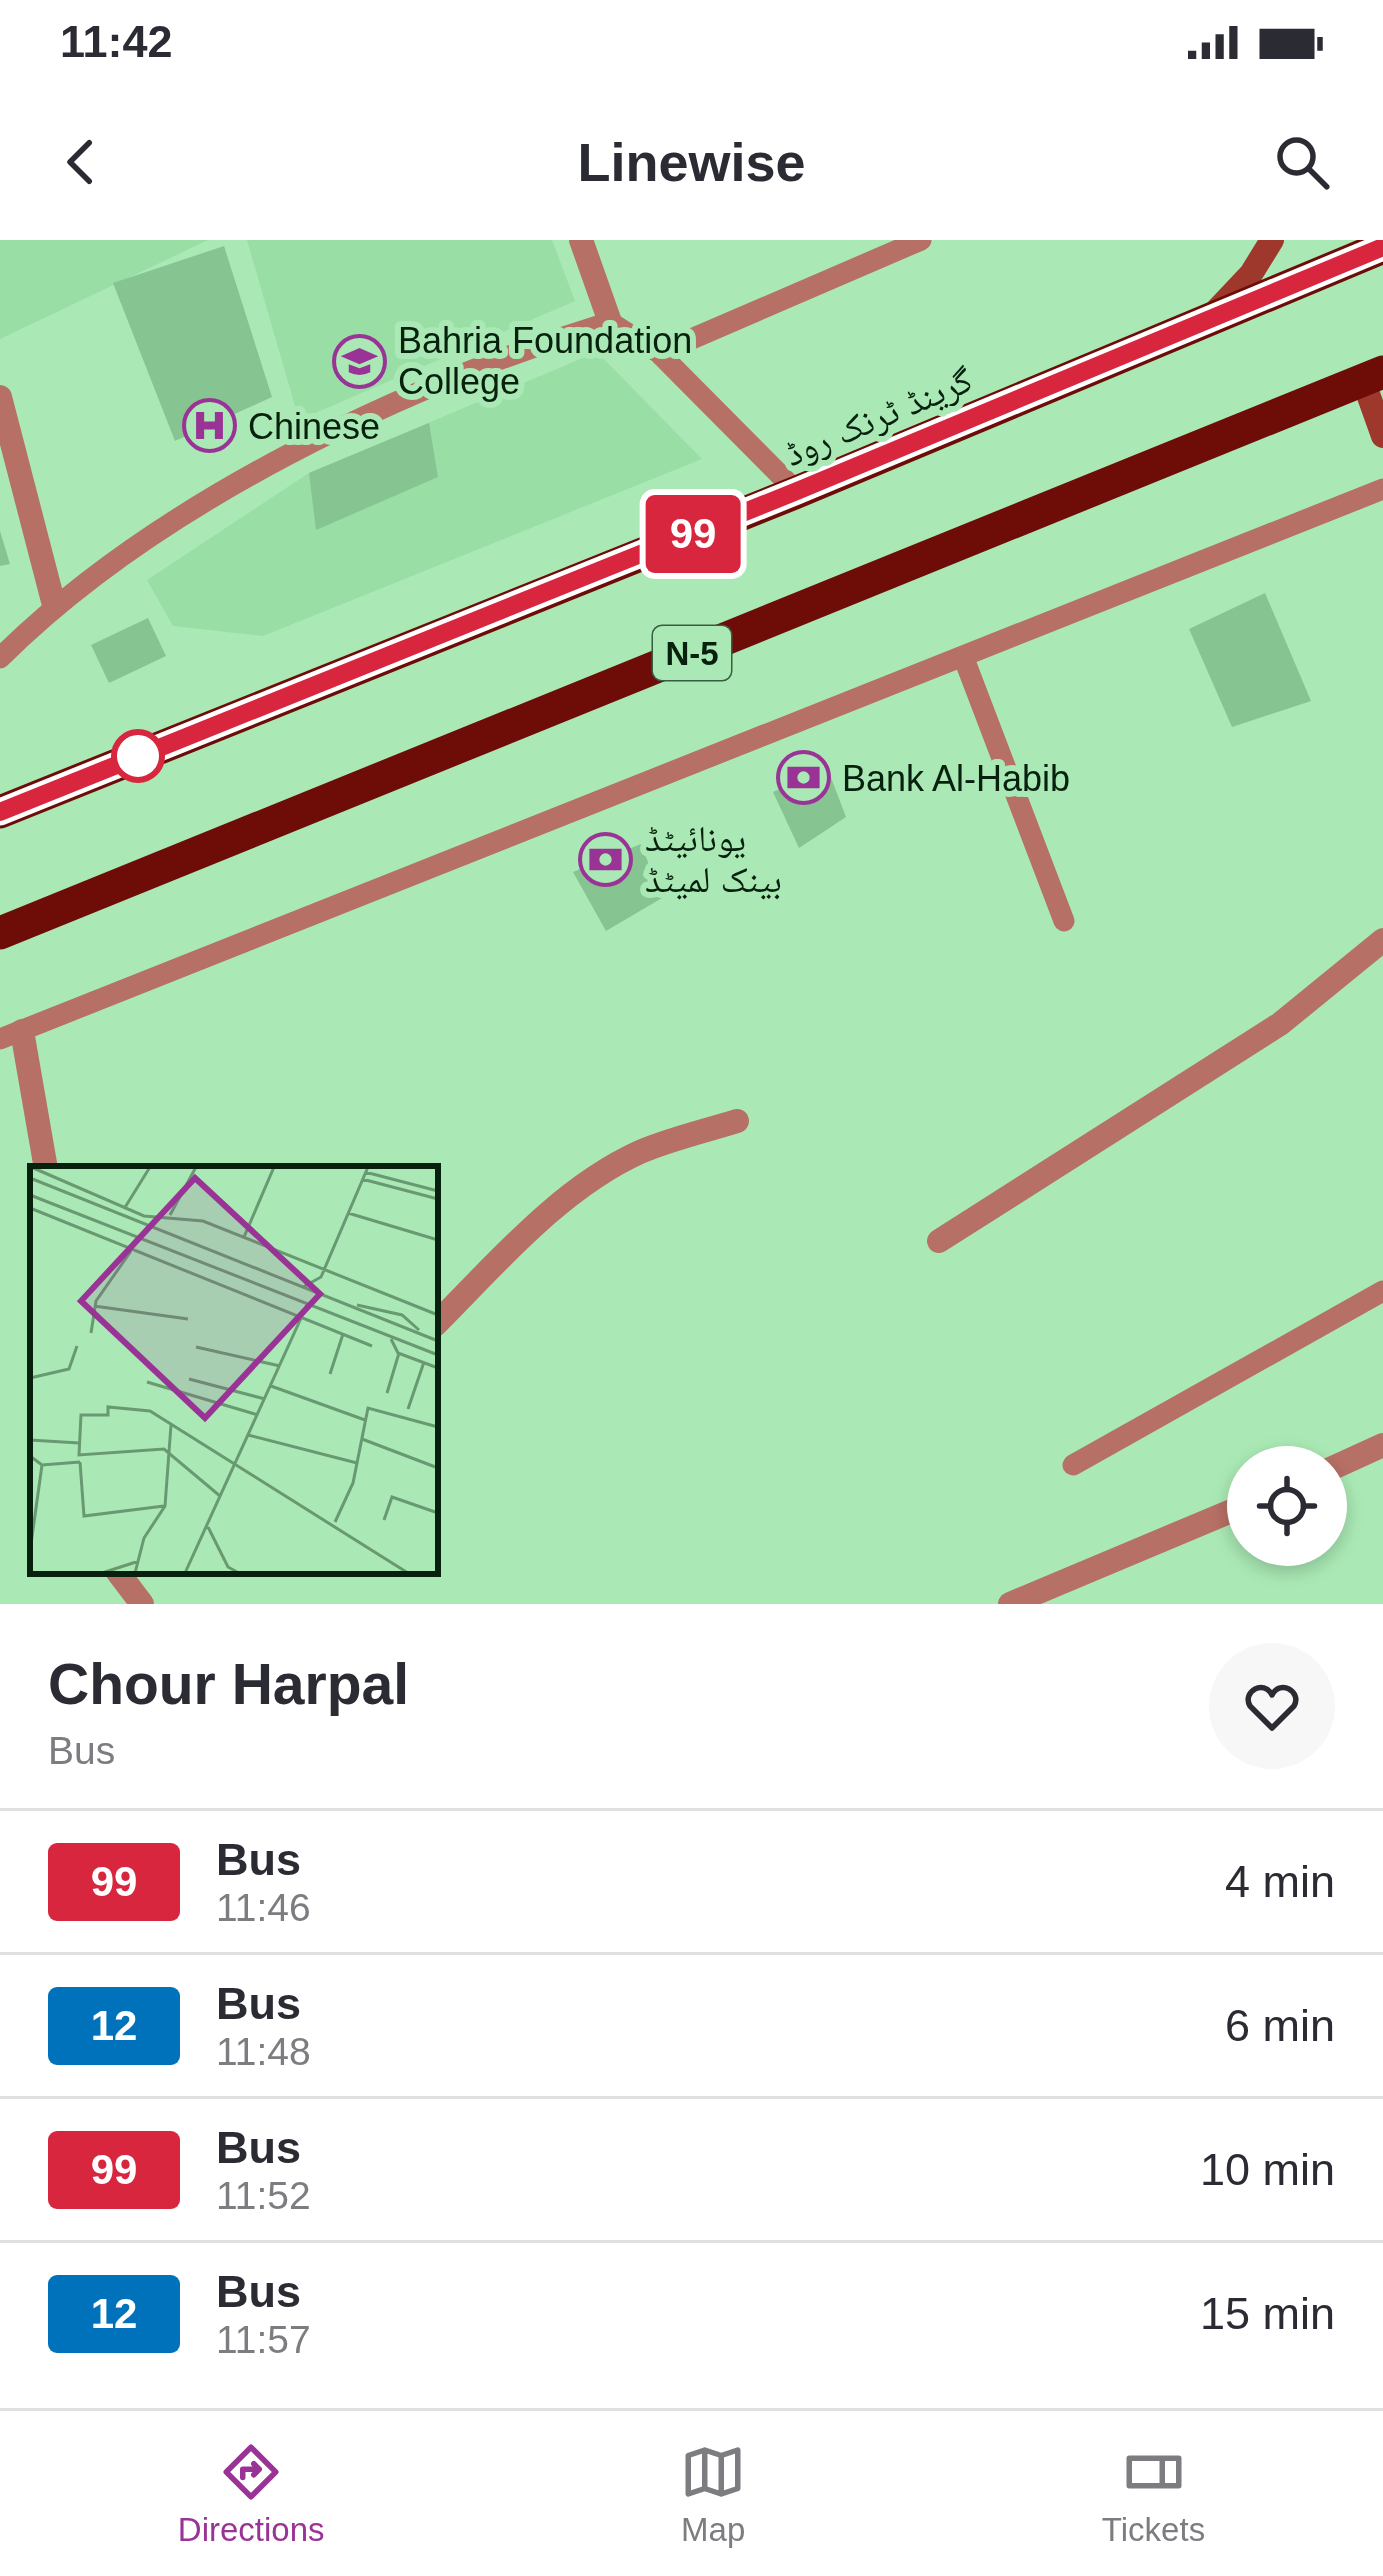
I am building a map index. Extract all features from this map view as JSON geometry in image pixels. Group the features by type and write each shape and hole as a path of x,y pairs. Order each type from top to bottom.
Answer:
{"highway":[{"name":"گرینڈ ٹرنک روڈ","path":"0,812 797,491 1383,247"},
{"name":"N-5","path":"0,933 1373,376"}],"main road":[{"path":"1207,321 1252,274 1272,240"},
{"path":"1373,376 1383,436"}],"street":[{"path":"581,240 610,322"},
{"path":"0,397 54,605"},
{"path":"939,1241 1280,1024 1383,940"},
{"path":"11,1035 45,1166"},
{"path":"438,1321 517,1243 593,1180 640,1153 737,1121"},
{"path":"1347,1461 1383,1445"},
{"path":"1010,1604 1227,1513"},
{"path":"119,1574 142,1604"}],"lane":[{"path":"658,353 921,240"},
{"path":"0,658 54,605 284,452 610,322 658,353 797,491"},
{"path":"11,1035 1383,489"},
{"path":"963,656 1064,921"},
{"path":"1073,1465 1383,1291"}],"shaded area":[{"path":"0,240 208,240 0,339"},
{"name":"Bahria Foundation College","path":"247,240 552,240 575,301 299,420"},
{"path":"597,352 702,459 263,636 173,626 147,580 309,473"}],"building":[{"path":"224,246 272,397 175,441 113,283"},
{"path":"429,423 438,477 316,530 309,473"},
{"path":"0,531 10,564 0,566"},
{"path":"1265,593 1311,701 1232,727 1189,629"},
{"path":"148,618 166,656 109,683 91,645"},
{"path":"827,767 846,817 799,848 773,792"},
{"path":"641,844 662,898 606,931 573,872"}],"bus line":[{"name":"99","path":"0,812 797,491 1383,247"}],"place":[{"name":"Bahria Foundation College","path":"359,361"},
{"name":"Chinese","path":"209,426"},
{"name":"Bank Al-Habib","path":"803,778"},
{"name":"یونائیٹڈ بینک لمیٹڈ","path":"606,859"}]}
